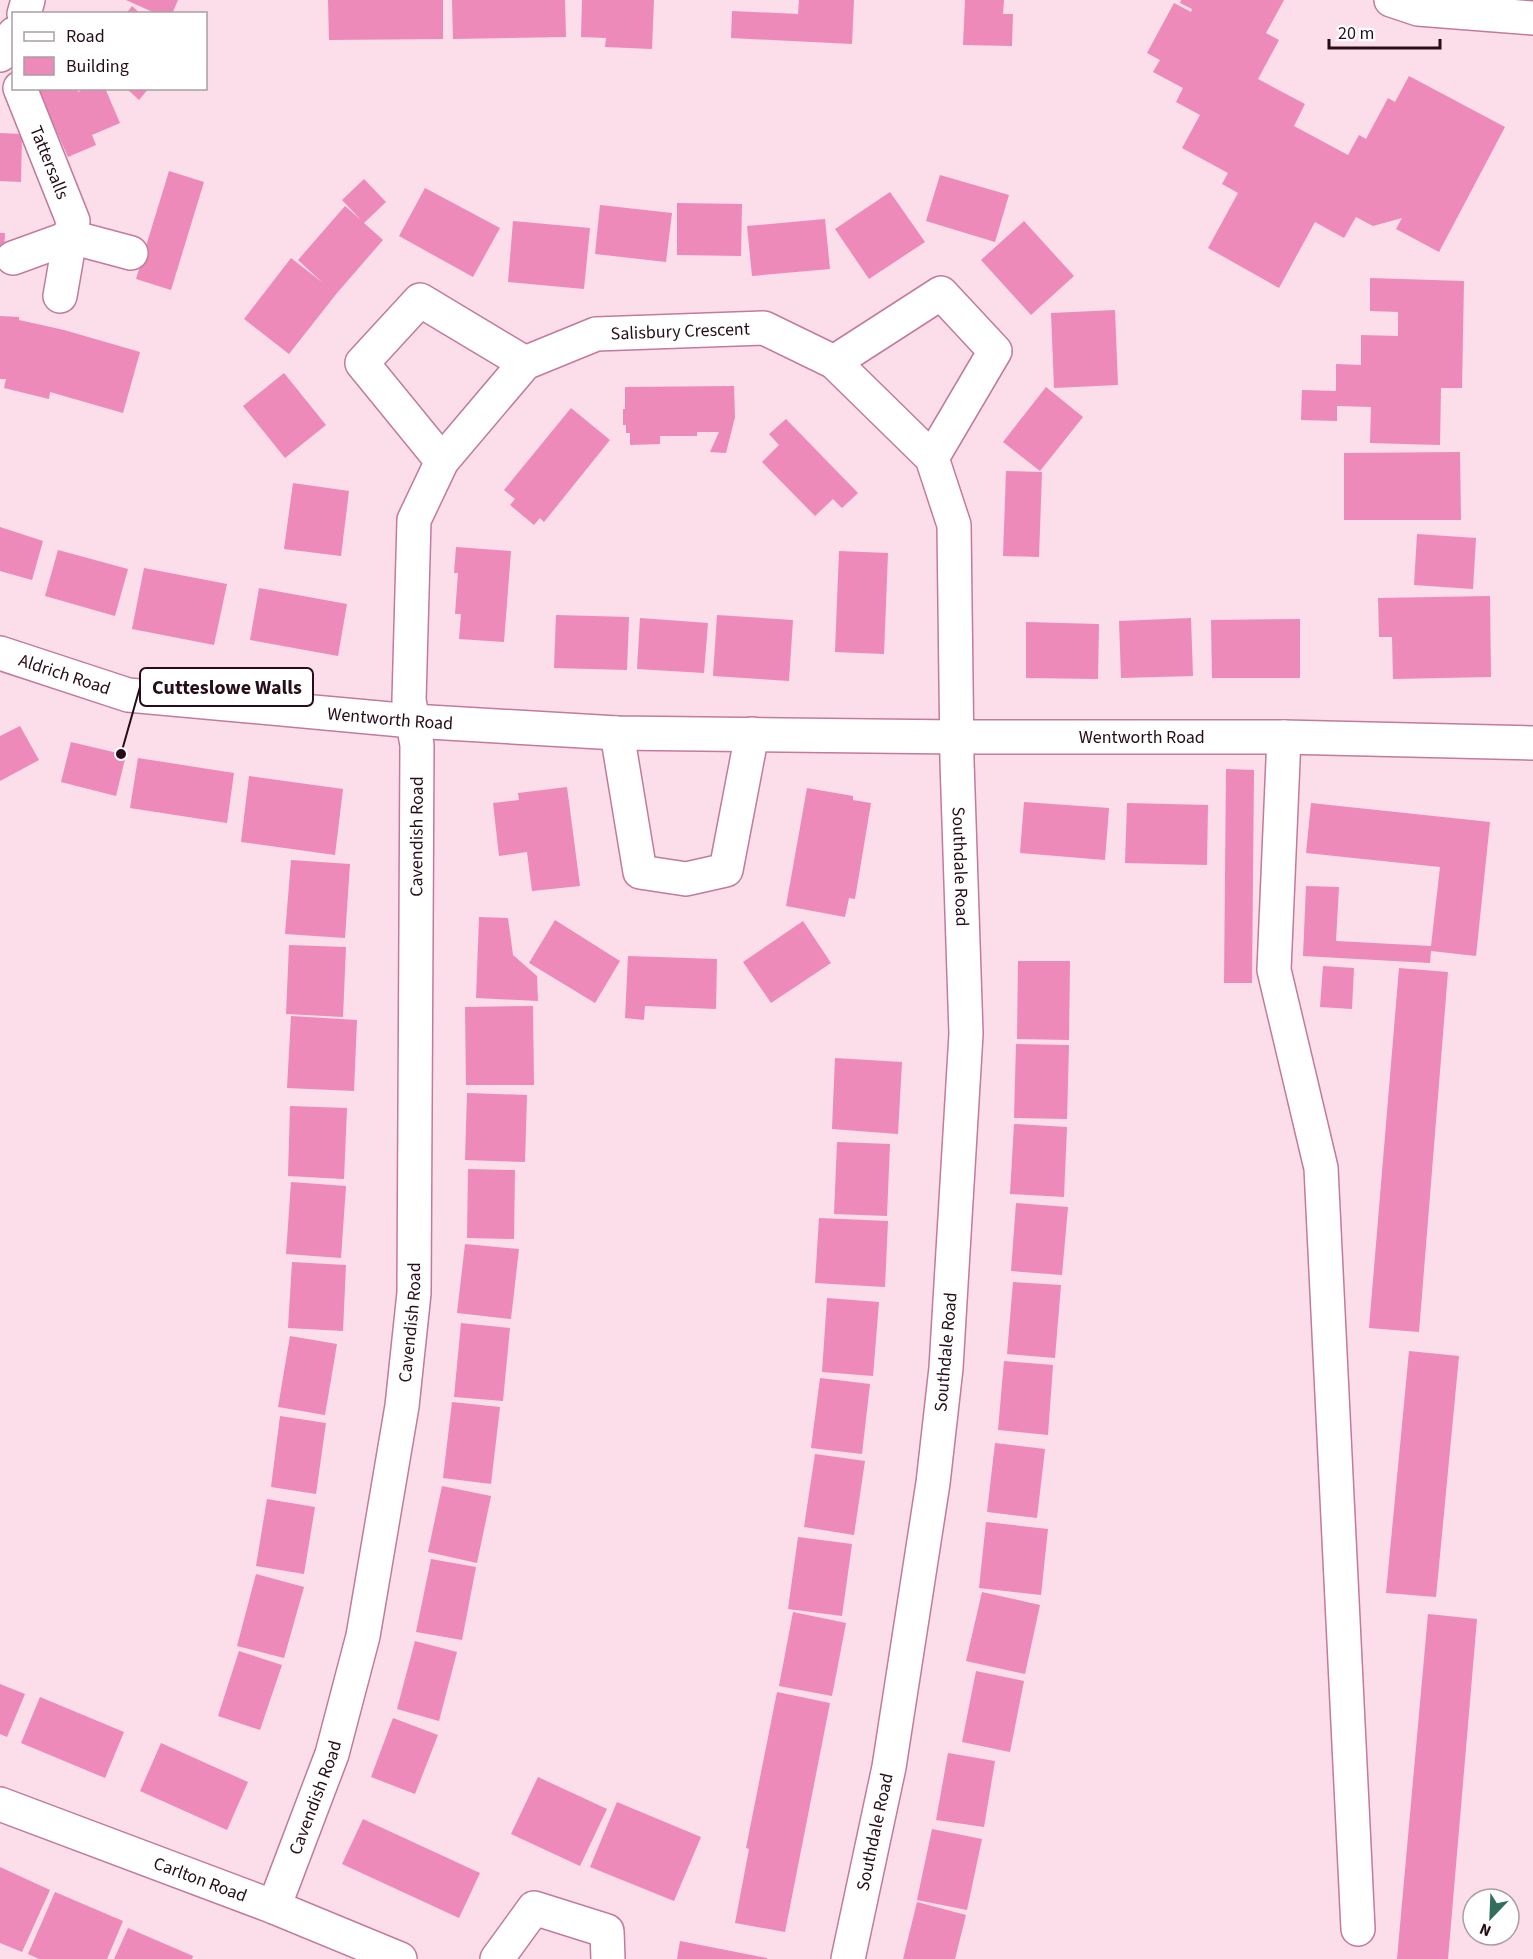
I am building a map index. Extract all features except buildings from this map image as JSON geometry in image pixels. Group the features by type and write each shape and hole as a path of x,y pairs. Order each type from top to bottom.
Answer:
{"street":[{"path":"1391,0 1418,9 1533,18"},
{"name":"Tattersalls","path":"21,90 73,221 60,296"},
{"path":"13,258 71,237 131,253"},
{"path":"834,362 941,293 995,351 932,458"},
{"path":"442,461 362,363 420,300 525,363"},
{"name":"Salisbury Crescent","path":"412,721 410,700 414,520 442,461 525,363 596,334 764,328 834,362 932,458 954,525 957,737"},
{"name":"Aldrich Road","path":"0,653 128,695"},
{"name":"Wentworth Road","path":"128,695 412,721 617,732 957,737 1284,737 1533,743"},
{"name":"Cavendish Road","path":"274,1906 332,1754 363,1636 402,1406 414,1293 417,745 412,721"},
{"path":"617,732 640,872 686,879 726,870 752,734"},
{"name":"Southdale Road","path":"848,1959 889,1767 933,1483 946,1368 966,1034 957,737"},
{"path":"1284,737 1274,970 1322,1168 1358,1929"},
{"name":"Carlton Road","path":"0,1804 274,1906 400,1959"},
{"path":"497,1959 534,1908 607,1931 608,1959"}],"place":[{"name":"Cutteslowe Walls","path":"121,754"}]}
